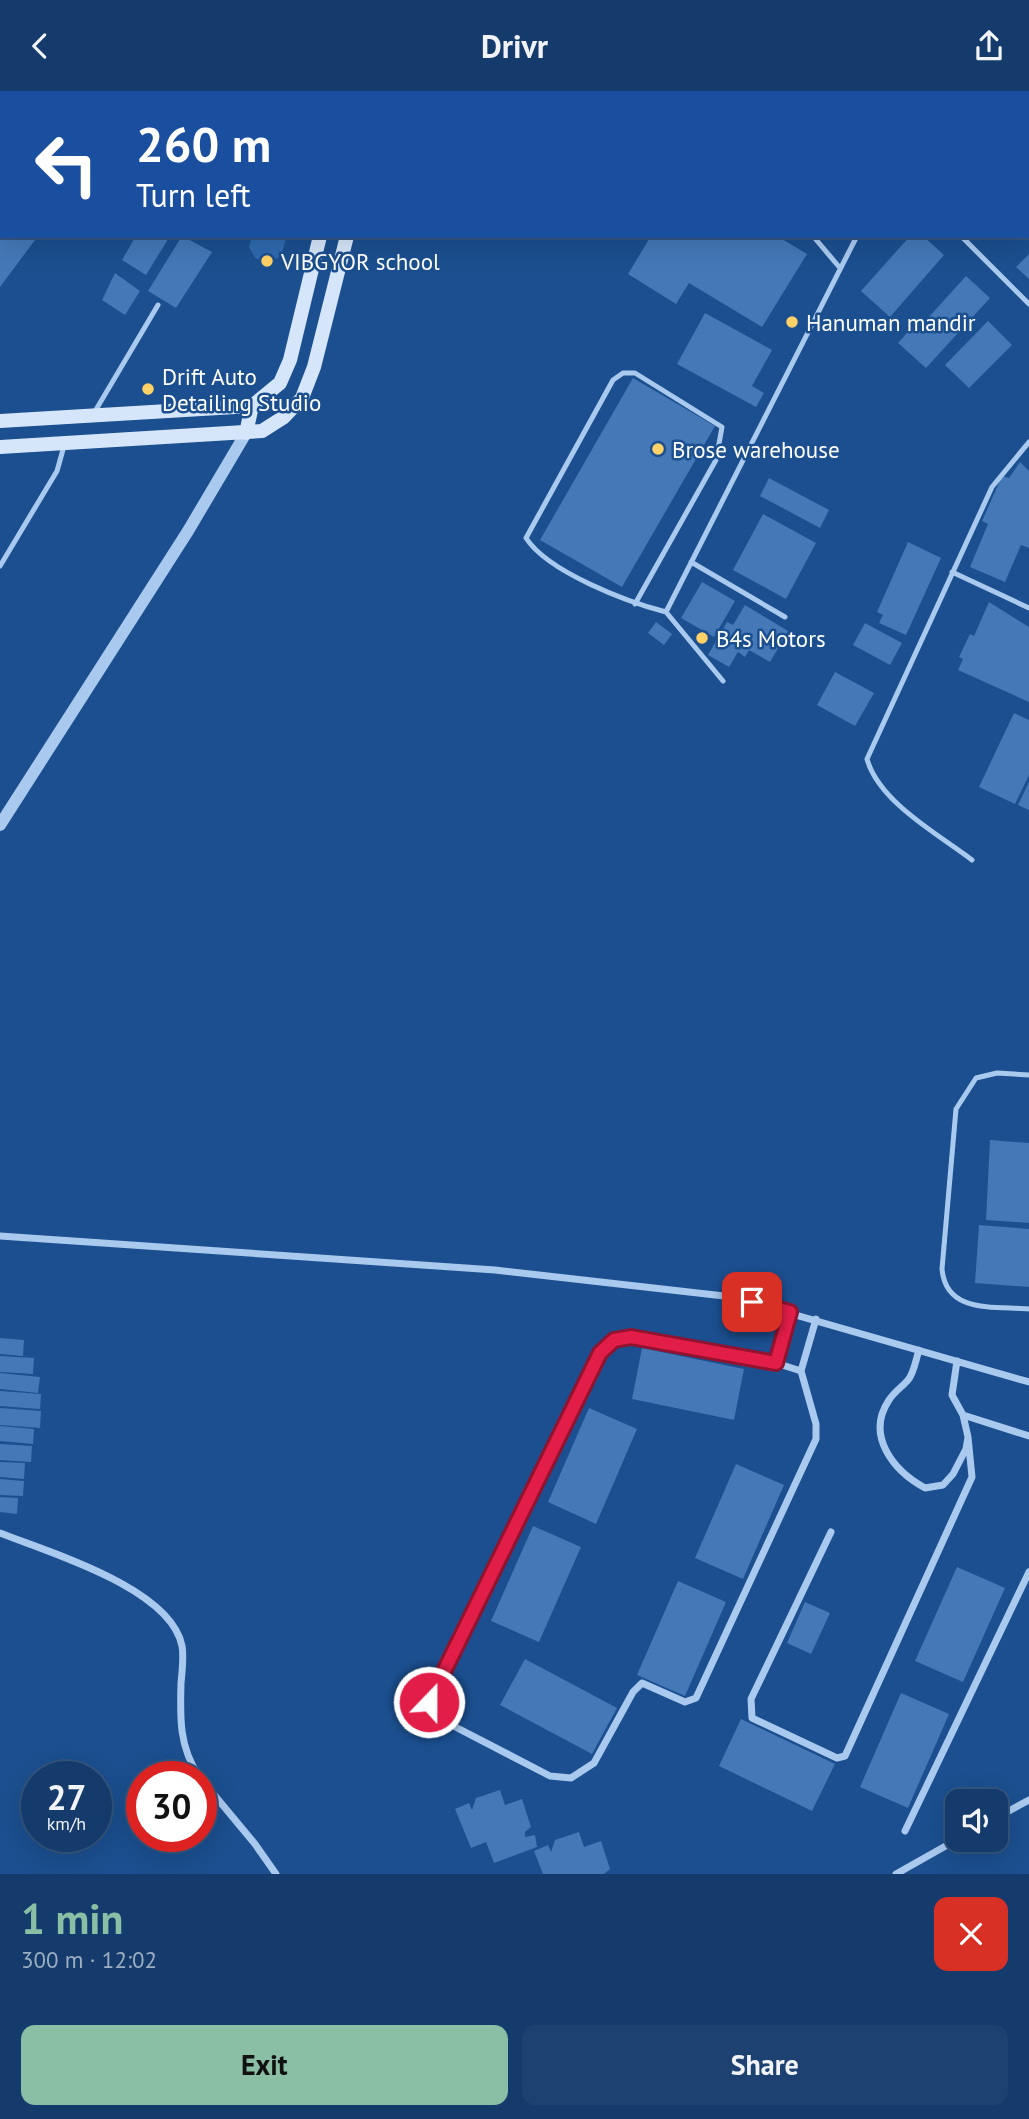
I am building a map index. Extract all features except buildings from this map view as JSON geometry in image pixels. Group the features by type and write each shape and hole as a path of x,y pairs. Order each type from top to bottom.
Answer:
{"main road":[{"path":"0,421 252,406 280,383 290,359 320,238"},
{"path":"0,447 262,431 284,417 302,398 314,367 346,238"},
{"path":"246,433 252,406"}],"street":[{"path":"0,825 188,531 246,433"},
{"path":"0,1236 495,1271 733,1297 1029,1382"},
{"path":"776,1363 790,1312"},
{"path":"801,1371 776,1363 631,1337 622,1337 606,1346 429,1697 433,1713 550,1776 571,1778 594,1763 633,1692 642,1683 685,1702 696,1698 816,1439 816,1424 801,1371 816,1319"},
{"path":"919,1350 909,1379 885,1406 880,1427 881,1436 897,1469 925,1488 943,1485 960,1461 968,1437"},
{"path":"831,1532 751,1699 750,1709 752,1718 837,1758 845,1756 972,1477 963,1415 952,1395 957,1361"},
{"path":"963,1415 1029,1436"},
{"path":"0,1533 117,1580 140,1593 171,1622 182,1645 180,1725 183,1746 191,1761"},
{"path":"905,1831 1029,1571"},
{"path":"1008,1811 1029,1800"},
{"path":"217,1801 255,1844 276,1874"},
{"path":"896,1874 945,1846"}],"lane":[{"path":"815,238 840,268"},
{"path":"820,244 824,238"},
{"path":"666,612 856,238"},
{"path":"963,238 1029,304"},
{"path":"92,416 158,305"},
{"path":"635,604 716,460 723,436 722,427 710,418 635,373 623,373 613,380 526,538 533,549 568,571 635,604 666,612 723,681"},
{"path":"972,860 889,796 872,777 867,759 992,487 1029,442"},
{"path":"0,566 57,471 64,444"},
{"path":"691,562 785,617"},
{"path":"952,572 1029,608"},
{"path":"1029,1075 997,1073 976,1078 956,1109 942,1269 946,1290 955,1299 973,1304 1029,1309"}],"shaded area":[{"path":"251,238 286,238 281,256 268,263 255,258 249,247"}],"place":[{"name":"VIBGYOR school","path":"267,261"},
{"name":"Hanuman mandir","path":"792,322"},
{"name":"Drift Auto Detailing Studio","path":"148,389"},
{"name":"Brose warehouse","path":"658,449"},
{"name":"B4s Motors","path":"702,638"}],"route":[{"path":"429,1702 429,1697 600,1353 614,1340 631,1337 776,1363 790,1312 752,1302"}]}
